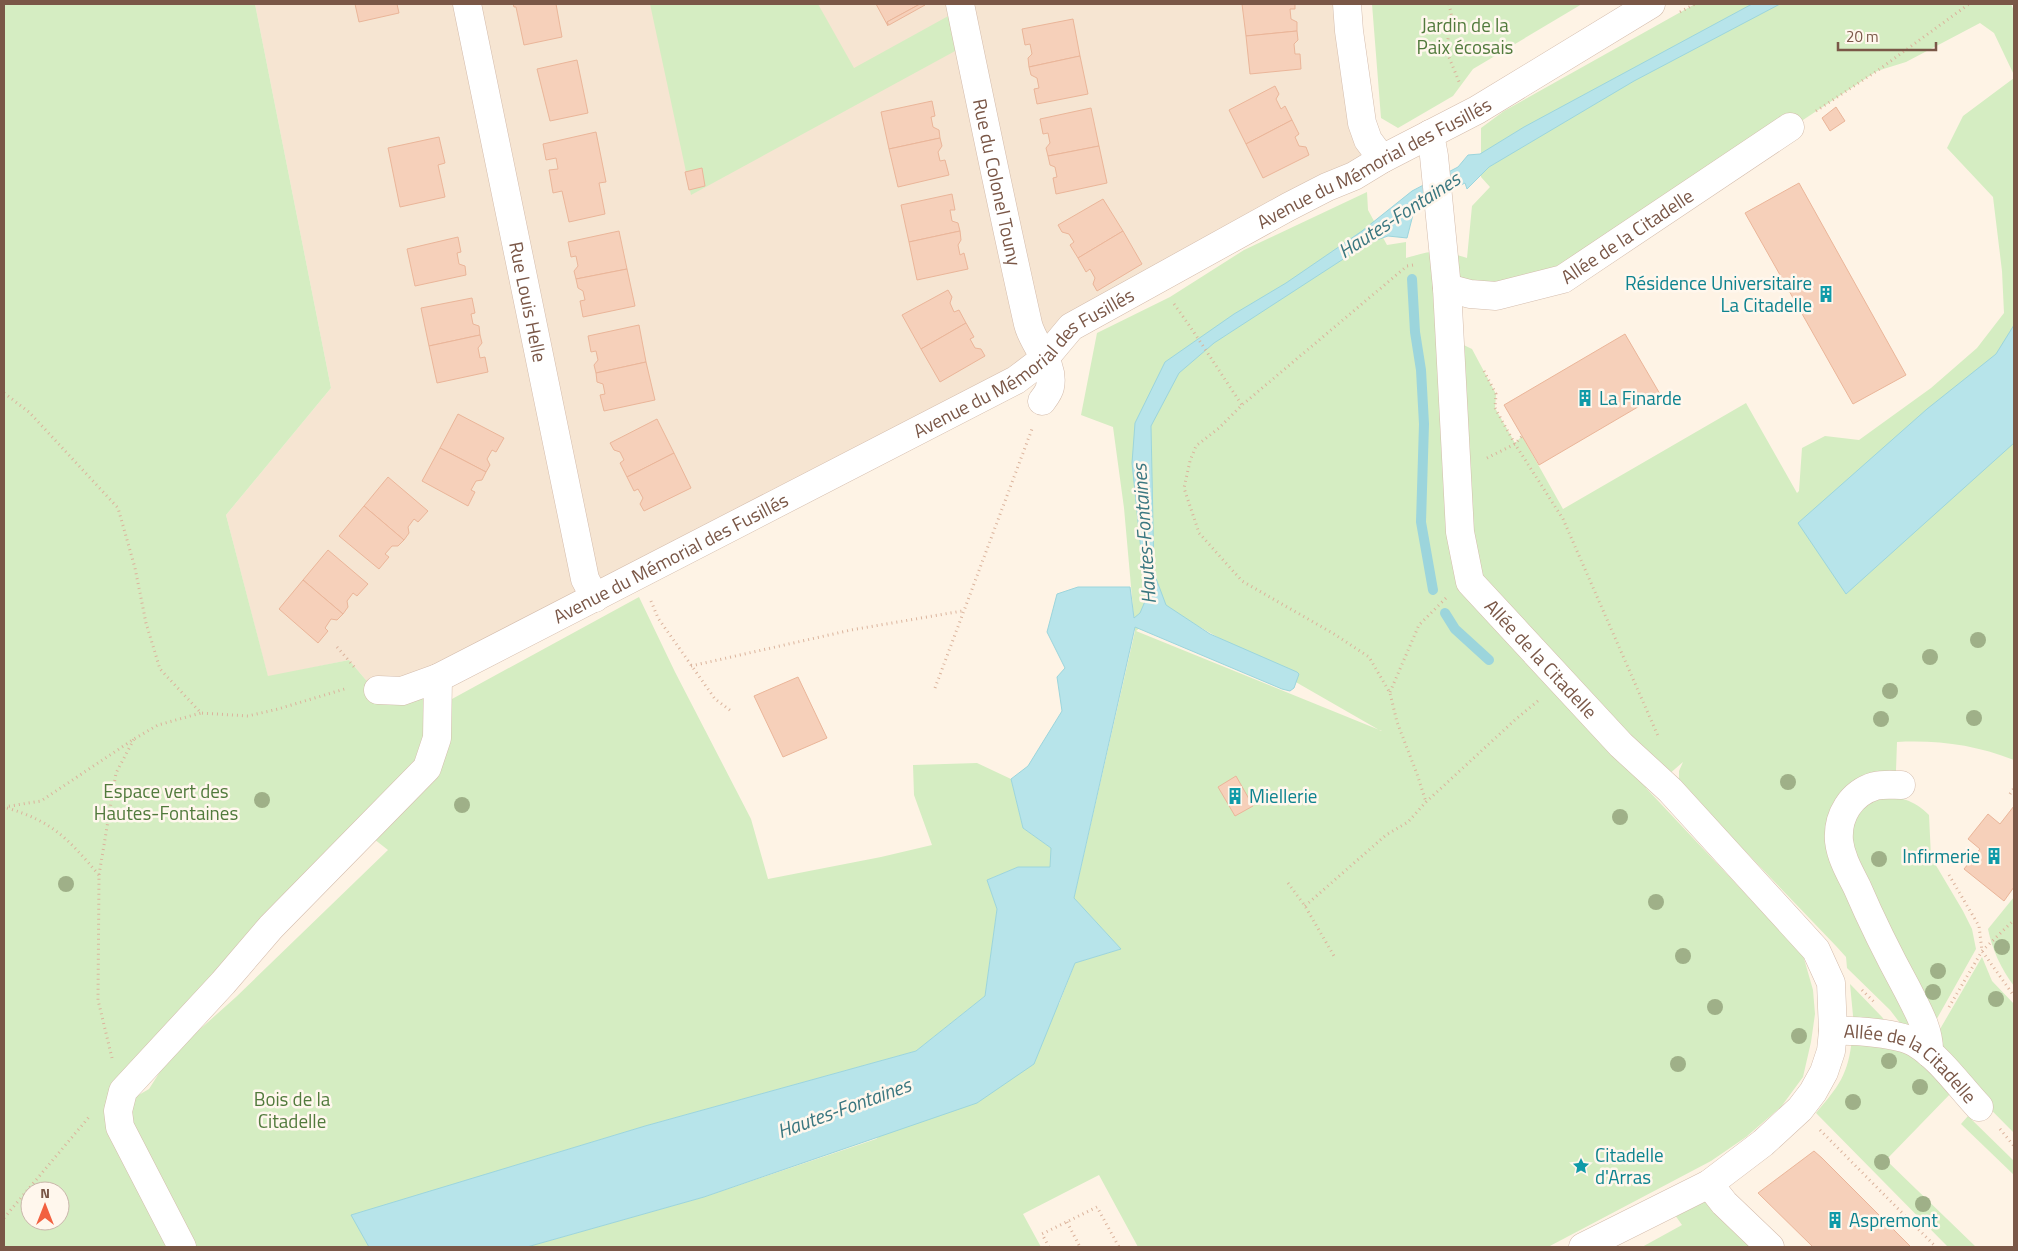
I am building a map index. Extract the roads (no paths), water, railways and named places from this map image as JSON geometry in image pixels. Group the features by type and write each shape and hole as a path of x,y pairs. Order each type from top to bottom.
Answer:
{"street":[{"name":"Rue Louis Helle","path":"467,4 584,579 595,598"},
{"name":"Rue du Colonel Touny","path":"960,4 1001,204 1031,335 1045,358"},
{"path":"1347,4 1362,122 1368,140 1382,159"},
{"name":"Avenue du Mémorial des Fusillés","path":"378,690 402,691 438,678 1016,380 1045,358 1071,327 1288,207 1354,176 1382,159 1477,110 1651,4"},
{"name":"Allée de la Citadelle","path":"1583,1247 1709,1184 1763,1143 1800,1109 1813,1092 1824,1072 1830,1051 1833,1031 1830,983 1816,950 1670,790 1621,745 1470,582 1460,532 1447,288 1470,294 1496,296 1563,279 1790,127"},
{"path":"1430,134 1436,173 1447,288"},
{"path":"1042,401 1050,388 1049,370 1045,358"},
{"path":"182,1247 120,1127 118,1111 124,1091 223,983 271,927 427,768 437,738 438,678"},
{"path":"1901,785 1876,786 1859,792 1847,805 1840,824 1839,841 1843,858 1919,1013 1929,1044 1929,1053"},
{"name":"Allée de la Citadelle","path":"1833,1031 1850,1030 1900,1038 1915,1043 1929,1053 1979,1107"},
{"path":"1709,1184 1724,1203 1770,1247"}],"water":[{"name":"Hautes-Fontaines","path":"1752,4 1780,4 1634,81 1489,167 1467,189 1465,183 1415,207 1407,238 1388,236 1368,243 1214,343 1179,373 1151,426 1154,573 1166,605 1210,634 1299,674 1294,688 1290,691 1282,689 1135,627 1074,898 1121,949 1075,963 1034,1064 977,1103 704,1197 527,1247 369,1247 351,1215 645,1126 916,1051 985,996 997,909 987,880 1018,867 1050,867 1051,848 1023,828 1011,779 1028,766 1062,711 1057,677 1065,668 1047,632 1057,594 1078,587 1130,587 1134,618 1140,613 1146,599 1132,463 1135,423 1165,362 1234,314 1286,283 1362,231 1412,191 1458,167 1468,155 1480,154 1524,127"},
{"path":"2014,325 2014,443 1846,594 1798,523 1927,409 1996,354"}],"waterway":[{"path":"1412,279 1424,424 1421,522 1433,590"},
{"path":"1445,613 1455,629 1489,660"}],"place":[{"name":"Résidence Universitaire La Citadelle","path":"1826,294"},
{"name":"La Finarde","path":"1585,398"},
{"name":"Miellerie","path":"1235,796"},
{"name":"Infirmerie","path":"1994,856"},
{"name":"Citadelle d'Arras","path":"1581,1166"},
{"name":"Aspremont","path":"1835,1220"}],"park label":[{"name":"Jardin de la Paix écosais","path":"1465,36"},
{"name":"Espace vert des Hautes-Fontaines","path":"166,802"},
{"name":"Bois de la Citadelle","path":"292,1110"}]}
